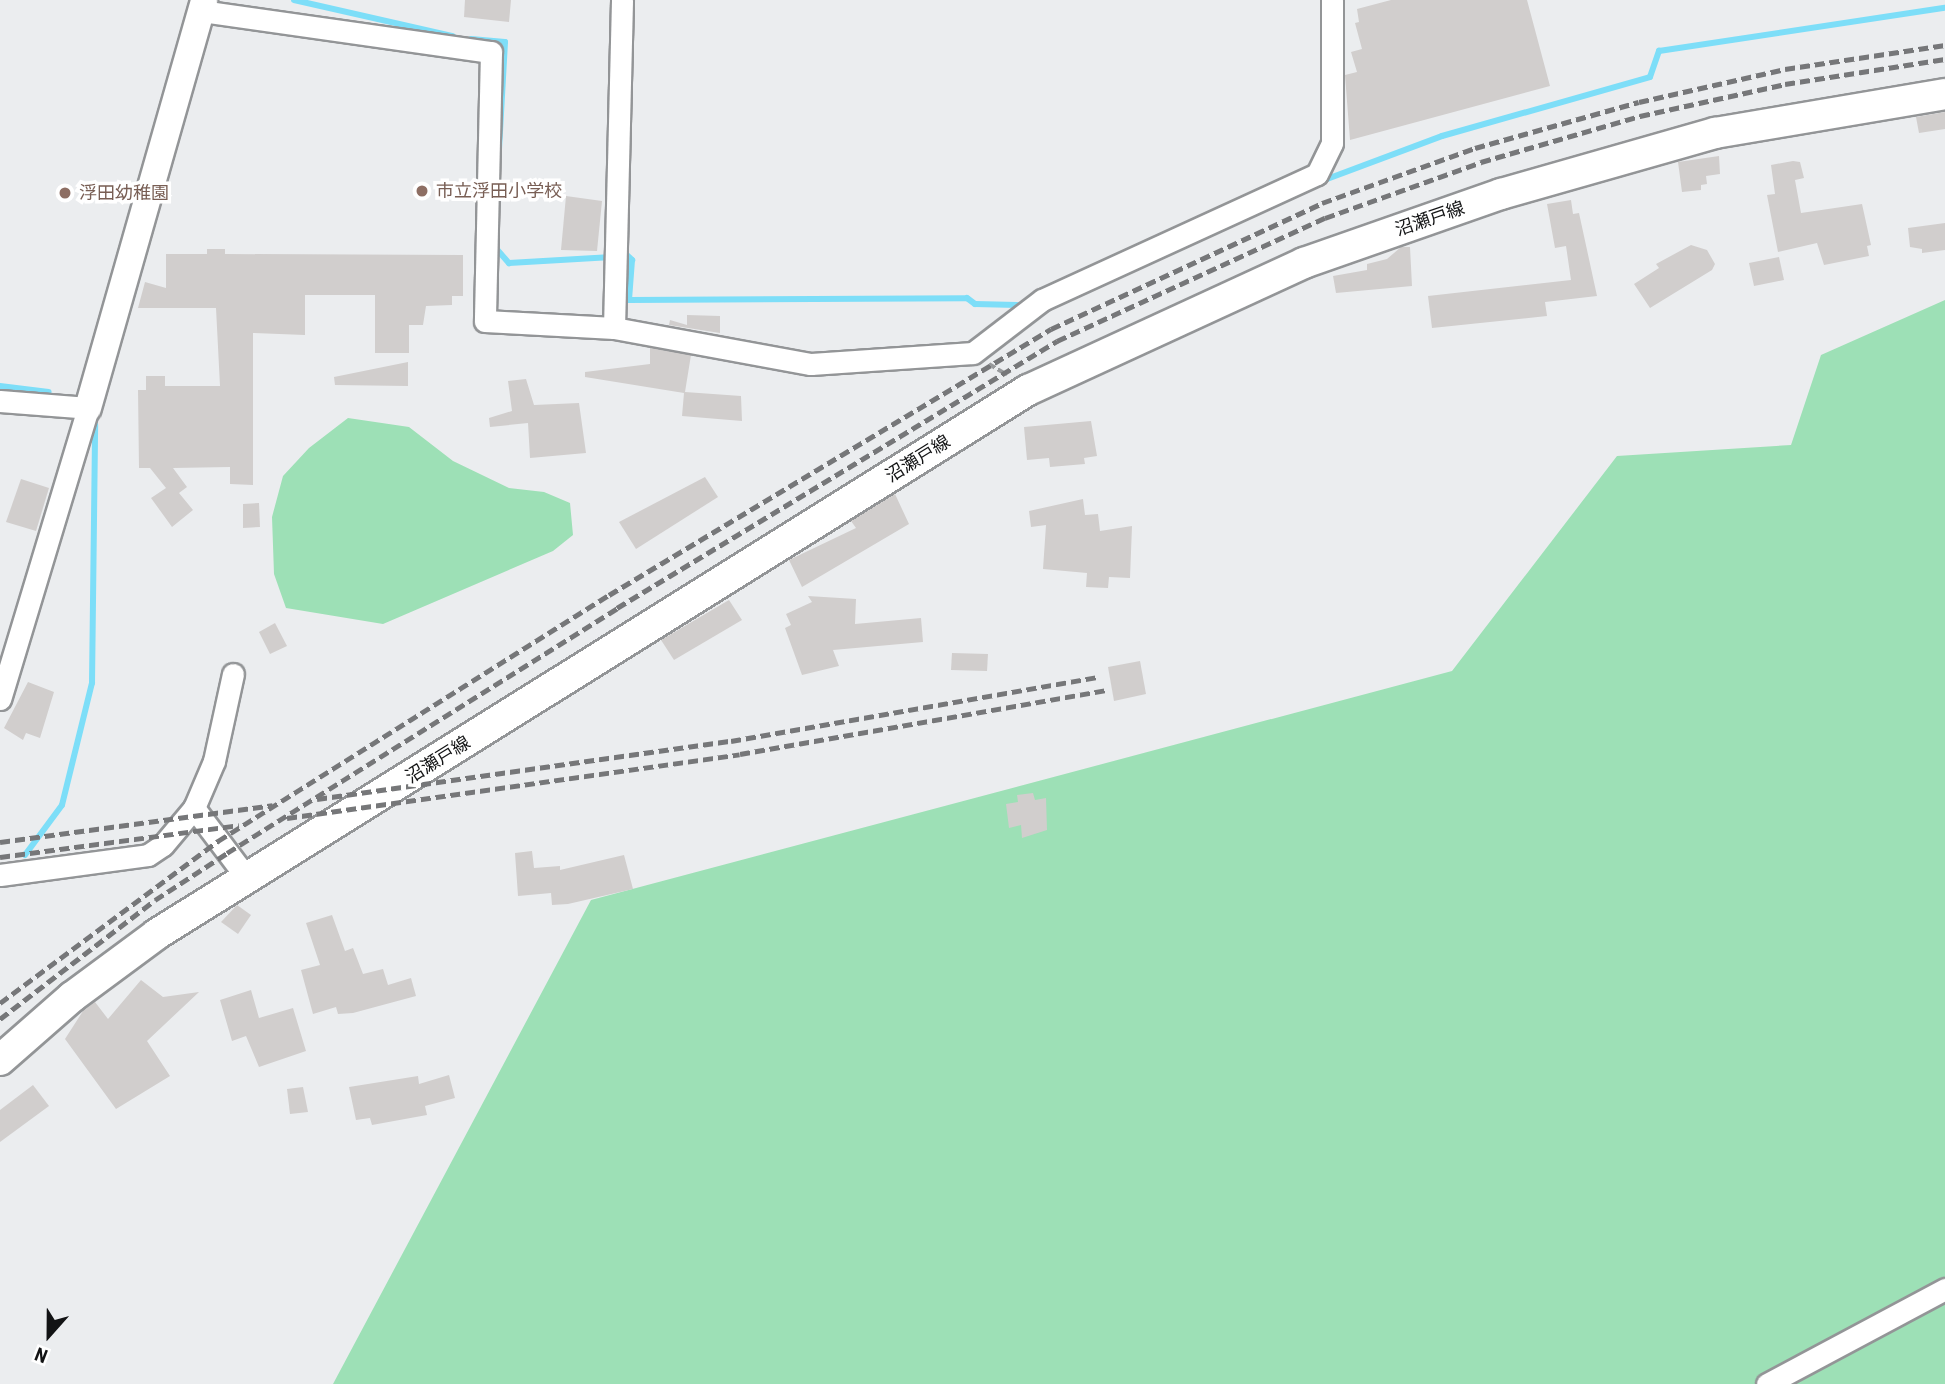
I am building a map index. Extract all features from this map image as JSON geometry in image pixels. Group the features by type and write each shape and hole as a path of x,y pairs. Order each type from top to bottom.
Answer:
{"main road":[{"name":"沼瀬戸線","path":"0,1060 72,997 157,934 1028,390 1304,263 1501,194 1715,132 1945,94"}],"street":[{"path":"614,328 622,0"},
{"path":"0,699 88,408 203,6 491,52 485,321 614,328 811,364 973,353 1042,300 1317,174 1332,143 1332,0"},
{"path":"0,401 88,408"},
{"path":"0,875 148,855 163,845 194,807 214,761 233,674"},
{"path":"194,807 247,878"},
{"path":"1767,1384 1945,1289"}],"path":[{"path":"973,353 1028,390"}],"green space":[{"path":"1945,300 1945,1384 333,1384 591,900 1452,671 1617,456 1791,445 1821,355"},
{"path":"348,418 409,427 453,461 509,488 544,492 570,503 573,535 553,551 383,624 286,608 274,574 272,517 283,476 309,448"}],"building":[{"path":"465,0 511,0 509,22 464,17"},
{"path":"1391,0 1527,0 1550,86 1350,140 1345,75 1357,72 1351,52 1362,49 1355,23 1359,22 1357,9"},
{"path":"1945,112 1945,129 1919,133 1916,117"},
{"path":"1719,156 1720,174 1706,176 1707,184 1701,185 1701,190 1682,192 1678,162"},
{"path":"1800,162 1804,178 1795,180 1801,213 1862,204 1871,245 1867,246 1869,256 1824,265 1817,243 1778,252 1767,195 1775,194 1771,165"},
{"path":"566,196 602,201 597,251 561,250"},
{"path":"1571,200 1573,214 1579,213 1597,296 1545,302 1547,316 1432,328 1428,296 1571,280 1566,246 1555,248 1547,204"},
{"path":"1945,223 1945,250 1922,253 1922,249 1910,247 1908,228"},
{"path":"1691,245 1707,250 1715,264 1712,270 1650,308 1634,284 1659,268 1656,264"},
{"path":"1401,247 1410,247 1412,286 1336,293 1333,276 1367,270 1367,264 1387,259"},
{"path":"207,249 225,249 225,254 463,255 463,296 452,296 452,305 426,306 423,325 409,325 409,353 375,353 375,295 305,295 305,335 253,333 253,485 230,484 230,467 173,468 187,487 179,493 193,510 172,527 151,498 166,488 150,468 139,468 138,390 146,390 146,376 165,376 165,386 220,386 216,308 138,308 145,282 166,288 166,254 207,254"},
{"path":"1779,257 1784,280 1754,286 1749,263"},
{"path":"687,315 720,316 720,333 669,325 670,320 687,325"},
{"path":"650,348 691,355 685,392 741,396 742,421 682,416 684,393 585,377 585,372 650,364"},
{"path":"408,362 408,386 335,385 334,377"},
{"path":"526,379 534,405 579,403 586,453 530,458 528,423 490,427 489,418 512,411 508,381"},
{"path":"1091,421 1097,456 1084,458 1085,464 1050,467 1049,458 1027,460 1024,427"},
{"path":"705,477 718,497 636,549 619,522"},
{"path":"21,479 49,488 36,531 6,522"},
{"path":"895,494 909,524 802,587 789,560 856,528 851,521"},
{"path":"1083,499 1085,515 1098,514 1100,531 1132,526 1130,578 1109,577 1108,588 1086,587 1087,573 1043,569 1046,525 1031,527 1029,511"},
{"path":"259,503 260,527 243,528 243,504"},
{"path":"808,596 856,599 855,624 921,618 923,642 833,650 839,666 802,675 785,628 791,625 786,614 812,602"},
{"path":"729,600 742,620 674,660 661,640"},
{"path":"275,623 287,646 270,654 259,632"},
{"path":"952,653 988,654 987,671 951,670"},
{"path":"1140,661 1146,694 1114,701 1108,667"},
{"path":"28,682 54,692 40,738 26,733 23,740 4,728"},
{"path":"1033,793 1035,800 1046,798 1047,830 1022,838 1021,825 1009,828 1006,804 1018,802 1017,795"},
{"path":"532,851 534,868 560,866 560,870 624,855 633,889 568,904 552,905 551,893 518,896 515,853"},
{"path":"237,905 251,915 238,934 221,922"},
{"path":"332,915 345,951 353,948 363,974 383,969 388,985 411,978 416,996 353,1013 338,1014 336,1007 313,1014 301,970 320,965 306,923"},
{"path":"141,980 163,997 199,992 147,1041 170,1076 116,1109 65,1039 83,1011 95,1002 108,1019"},
{"path":"251,990 259,1018 293,1008 306,1051 259,1067 246,1036 232,1041 220,1000"},
{"path":"449,1075 455,1098 425,1106 427,1115 372,1125 370,1118 356,1120 349,1087 418,1076 419,1084"},
{"path":"33,1085 49,1106 0,1142 0,1110"},
{"path":"303,1087 308,1112 290,1114 287,1089"}],"waterway":[{"path":"294,0 453,36"},
{"path":"1319,182 1442,136 1650,77 1659,51 1945,8"},
{"path":"471,39 505,42 499,151"},
{"path":"494,246 509,263 612,257"},
{"path":"628,256 632,260 629,300 967,298 975,304 1017,305"},
{"path":"0,386 49,392"},
{"path":"25,855 62,805 92,683 95,425"}],"railway":[{"path":"0,1003 218,841 609,595 1051,329 1322,203 1475,148 1639,102 1785,69 1945,45"},
{"path":"0,1019 155,900 227,853 617,608 1057,341 1325,218 1481,162 1640,116 1785,84 1945,59"},
{"path":"317,799 731,741 1098,677"},
{"path":"287,818 740,754 1107,690"},
{"path":"0,842 272,805"},
{"path":"0,857 239,825"}],"place":[{"name":"市立浮田小学校","path":"422,191"},
{"name":"浮田幼稚園","path":"65,193"}]}
